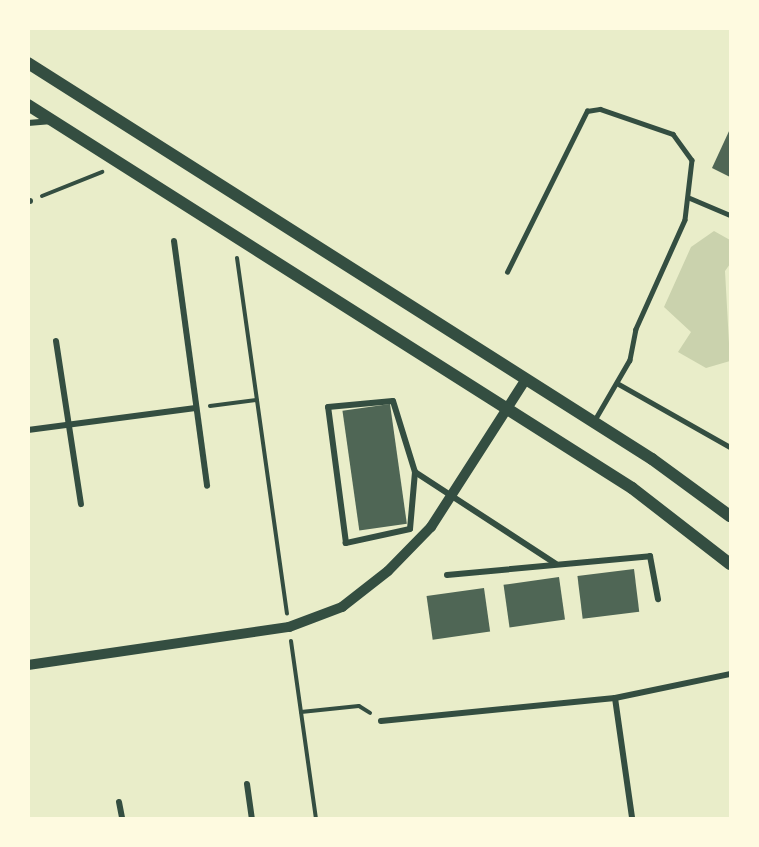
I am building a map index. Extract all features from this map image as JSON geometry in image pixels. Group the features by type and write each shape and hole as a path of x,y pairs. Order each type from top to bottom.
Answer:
{"main road":[{"path":"28,63 594,422 730,516"},
{"path":"28,105 641,494 730,564"}],"street":[{"path":"28,123 53,120"},
{"path":"174,241 207,486"},
{"path":"56,341 81,504"},
{"path":"28,665 289,627 342,607 388,571 431,527 526,379"},
{"path":"415,472 410,529 346,543 328,407 393,401 415,472 453,494 556,565"},
{"path":"28,430 196,408"},
{"path":"447,575 651,556 658,599"},
{"path":"381,721 615,698 730,674"},
{"path":"615,698 632,819"},
{"path":"247,784 252,819"},
{"path":"119,802 122,819"}],"lane":[{"path":"507,272 587,111 600,110 673,134 692,160 690,198 636,329 630,360 594,422"},
{"path":"690,198 730,214"},
{"path":"617,383 730,447"}],"path":[{"path":"29,201 122,164"},
{"path":"234,235 316,819"},
{"path":"196,408 257,400"},
{"path":"301,712 359,706 381,721"}],"green space":[{"path":"714,231 730,240 730,264 725,271 730,361 706,368 678,352 691,332 664,307 691,247"}],"building":[{"path":"730,129 730,177 712,168"},
{"path":"390,404 407,524 359,531 342,411"},
{"path":"634,569 639,612 583,619 577,576"},
{"path":"559,577 565,620 510,627 504,585"},
{"path":"484,588 490,632 433,640 427,596"}]}
